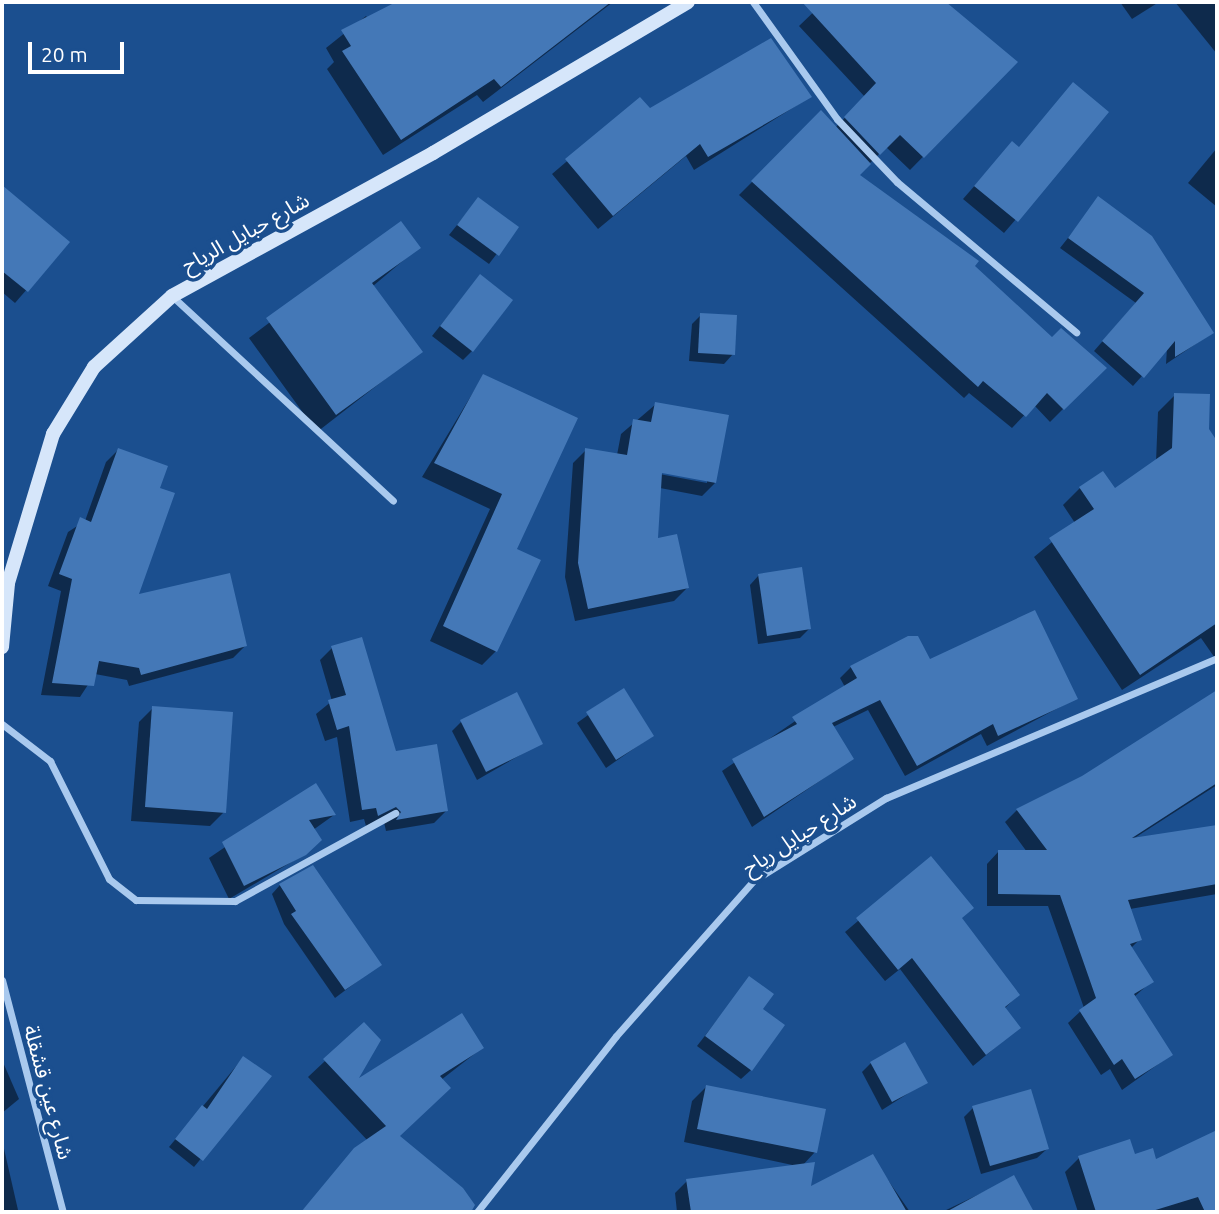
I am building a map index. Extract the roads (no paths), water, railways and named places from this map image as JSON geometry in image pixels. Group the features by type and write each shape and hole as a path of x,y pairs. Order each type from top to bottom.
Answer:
{"street":[{"name":"شارع حبايل الرياح","path":"2,647 8,583 53,434 94,367 172,296 433,153 688,2"},
{"path":"753,2 837,120 897,182 1076,332"},
{"path":"172,296 393,501"},
{"name":"شارع حبايل رياح","path":"477,1212 616,1036 753,881 886,798 1217,658"},
{"path":"2,724 50,761 109,879 136,900 235,901 395,813"},
{"name":"شارع عين قشقلة","path":"2,980 63,1212"}]}
